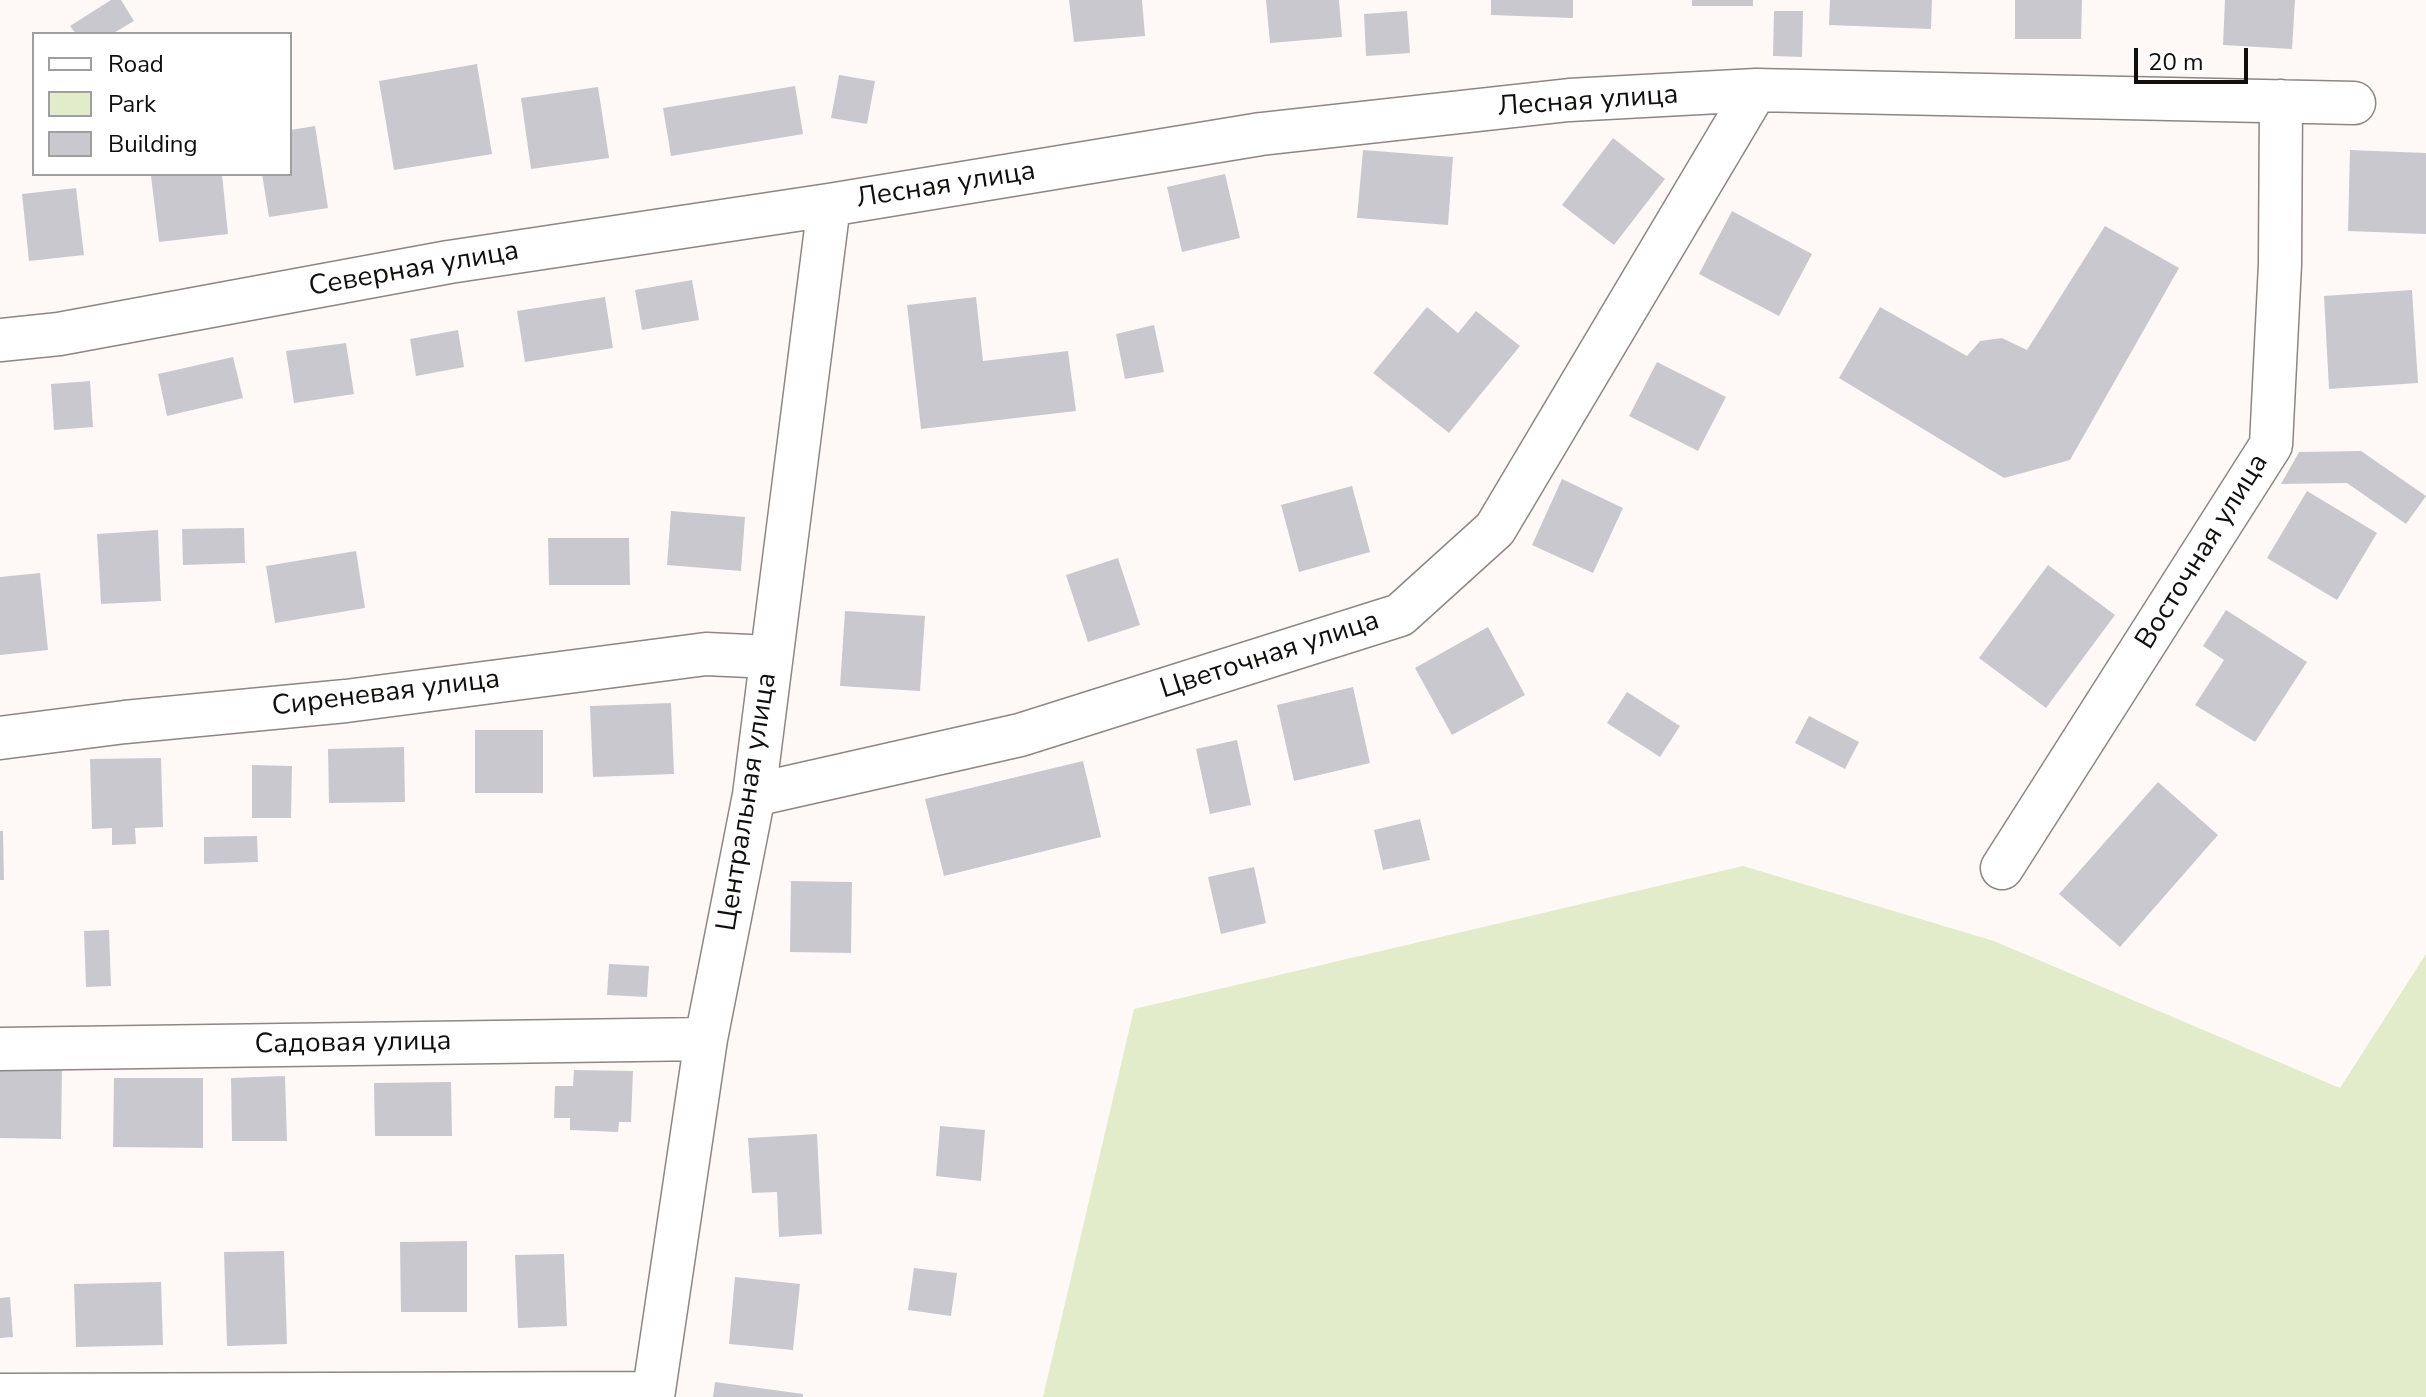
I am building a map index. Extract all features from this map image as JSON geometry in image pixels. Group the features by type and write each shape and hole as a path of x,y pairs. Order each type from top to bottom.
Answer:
{"street":[{"name":"Лесная улица","path":"829,205 1261,134 1569,100 1756,90 2354,103"},
{"name":"Цветочная улица","path":"754,795 1020,735 1400,615 1495,529 1756,90"},
{"name":"Восточная улица","path":"2002,868 2271,445 2280,264 2281,101"},
{"name":"Северная улица","path":"0,340 59,334 449,262 829,205"},
{"name":"Центральная улица","path":"653,1395 706,1039 754,795 829,205"},
{"name":"Сиреневая улица","path":"0,738 125,722 346,701 706,654 771,657"},
{"name":"Садовая улица","path":"0,1049 706,1039"},
{"path":"0,1395 653,1395"}],"green space":[{"path":"1743,866 1994,941 2340,1088 2426,954 2426,1397 1043,1397 1134,1009"}],"building":[{"path":"111,0 121,0 134,21 115,32 74,32 70,26"},
{"path":"1069,0 1142,0 1145,36 1074,42"},
{"path":"1266,0 1339,0 1342,37 1270,43"},
{"path":"1491,0 1573,0 1573,18 1491,15"},
{"path":"1692,0 1753,0 1753,6 1692,6"},
{"path":"1830,0 1932,0 1931,29 1829,25"},
{"path":"2015,0 2082,0 2081,39 2015,39"},
{"path":"2225,0 2295,0 2292,49 2223,45"},
{"path":"1407,11 1410,53 1366,56 1364,14"},
{"path":"1774,11 1803,11 1802,57 1773,56"},
{"path":"477,64 492,154 394,170 379,81"},
{"path":"839,75 875,81 867,124 831,118"},
{"path":"795,86 803,134 671,156 663,108"},
{"path":"598,87 609,158 531,169 521,98"},
{"path":"315,126 328,208 269,217 262,176 292,176 292,130"},
{"path":"1613,138 1665,179 1614,245 1562,205"},
{"path":"1363,150 1453,157 1448,225 1357,218"},
{"path":"2350,150 2426,153 2426,234 2348,231"},
{"path":"1225,174 1240,238 1182,252 1167,187"},
{"path":"151,176 222,176 228,234 159,242"},
{"path":"76,188 84,255 29,261 22,194"},
{"path":"1732,211 1812,254 1779,316 1699,274"},
{"path":"2105,226 2179,268 2070,460 2004,478 1839,378 1880,307 1967,356 1980,341 2002,338 2027,350"},
{"path":"692,280 699,320 642,330 635,290"},
{"path":"2412,290 2418,383 2329,389 2324,296"},
{"path":"605,297 613,348 525,362 517,311"},
{"path":"976,297 983,361 1068,351 1076,411 921,429 907,305"},
{"path":"1427,307 1458,333 1476,311 1520,346 1449,433 1373,373"},
{"path":"1154,325 1164,372 1125,379 1116,334"},
{"path":"458,330 464,367 416,376 410,339"},
{"path":"346,343 354,394 294,403 286,351"},
{"path":"233,357 243,398 167,416 158,374"},
{"path":"1657,362 1726,397 1698,451 1629,416"},
{"path":"90,381 93,427 54,430 51,384"},
{"path":"2361,451 2426,496 2406,524 2347,483 2281,484 2299,452"},
{"path":"1562,479 1623,508 1593,573 1532,545"},
{"path":"1352,486 1370,552 1299,572 1281,505"},
{"path":"2307,491 2377,533 2337,600 2267,558"},
{"path":"671,511 745,517 741,571 667,565"},
{"path":"244,528 245,563 183,565 182,529"},
{"path":"158,530 161,601 101,604 97,534"},
{"path":"548,538 629,538 630,585 549,585"},
{"path":"356,551 365,608 275,623 266,566"},
{"path":"1118,558 1140,625 1088,642 1066,575"},
{"path":"2048,565 2115,615 2046,708 1979,658"},
{"path":"40,573 48,650 0,655 0,577"},
{"path":"2226,610 2307,662 2255,742 2195,705 2224,660 2203,646"},
{"path":"845,611 925,616 920,691 840,686"},
{"path":"1488,627 1525,695 1452,735 1415,668"},
{"path":"1353,687 1370,763 1294,781 1277,705"},
{"path":"1627,692 1680,726 1660,757 1607,723"},
{"path":"671,703 674,774 593,777 590,706"},
{"path":"1809,716 1859,742 1845,769 1795,743"},
{"path":"475,730 543,730 543,793 475,793"},
{"path":"1237,740 1251,805 1210,814 1196,749"},
{"path":"404,747 405,802 329,803 328,749"},
{"path":"161,758 163,827 135,828 136,844 112,845 112,828 92,829 90,759"},
{"path":"1083,761 1101,837 944,876 925,799"},
{"path":"252,765 292,766 291,818 252,818"},
{"path":"2158,782 2218,835 2120,947 2059,894"},
{"path":"1420,819 1430,860 1383,870 1374,830"},
{"path":"0,831 3,831 4,880 0,880"},
{"path":"257,836 258,862 204,864 204,837"},
{"path":"1254,867 1266,923 1221,934 1208,877"},
{"path":"791,881 852,882 851,953 790,952"},
{"path":"109,930 111,986 86,987 84,931"},
{"path":"609,964 649,966 647,997 607,995"},
{"path":"0,1067 62,1069 61,1139 0,1138"},
{"path":"574,1070 633,1071 631,1122 619,1122 618,1132 570,1130 570,1118 554,1118 555,1086 573,1086"},
{"path":"285,1076 287,1141 232,1141 231,1078"},
{"path":"114,1078 203,1078 203,1148 113,1147"},
{"path":"451,1082 452,1136 375,1136 374,1083"},
{"path":"940,1126 985,1130 981,1181 936,1176"},
{"path":"817,1134 822,1234 779,1237 777,1192 752,1193 748,1138"},
{"path":"467,1241 467,1312 401,1312 400,1242"},
{"path":"284,1251 287,1344 227,1346 224,1252"},
{"path":"564,1254 567,1326 518,1328 515,1255"},
{"path":"914,1268 957,1273 951,1316 908,1310"},
{"path":"735,1277 800,1284 793,1350 729,1344"},
{"path":"161,1282 163,1345 76,1347 74,1284"},
{"path":"10,1297 13,1337 0,1338 0,1298"},
{"path":"715,1382 803,1394 803,1397 713,1397"}]}
